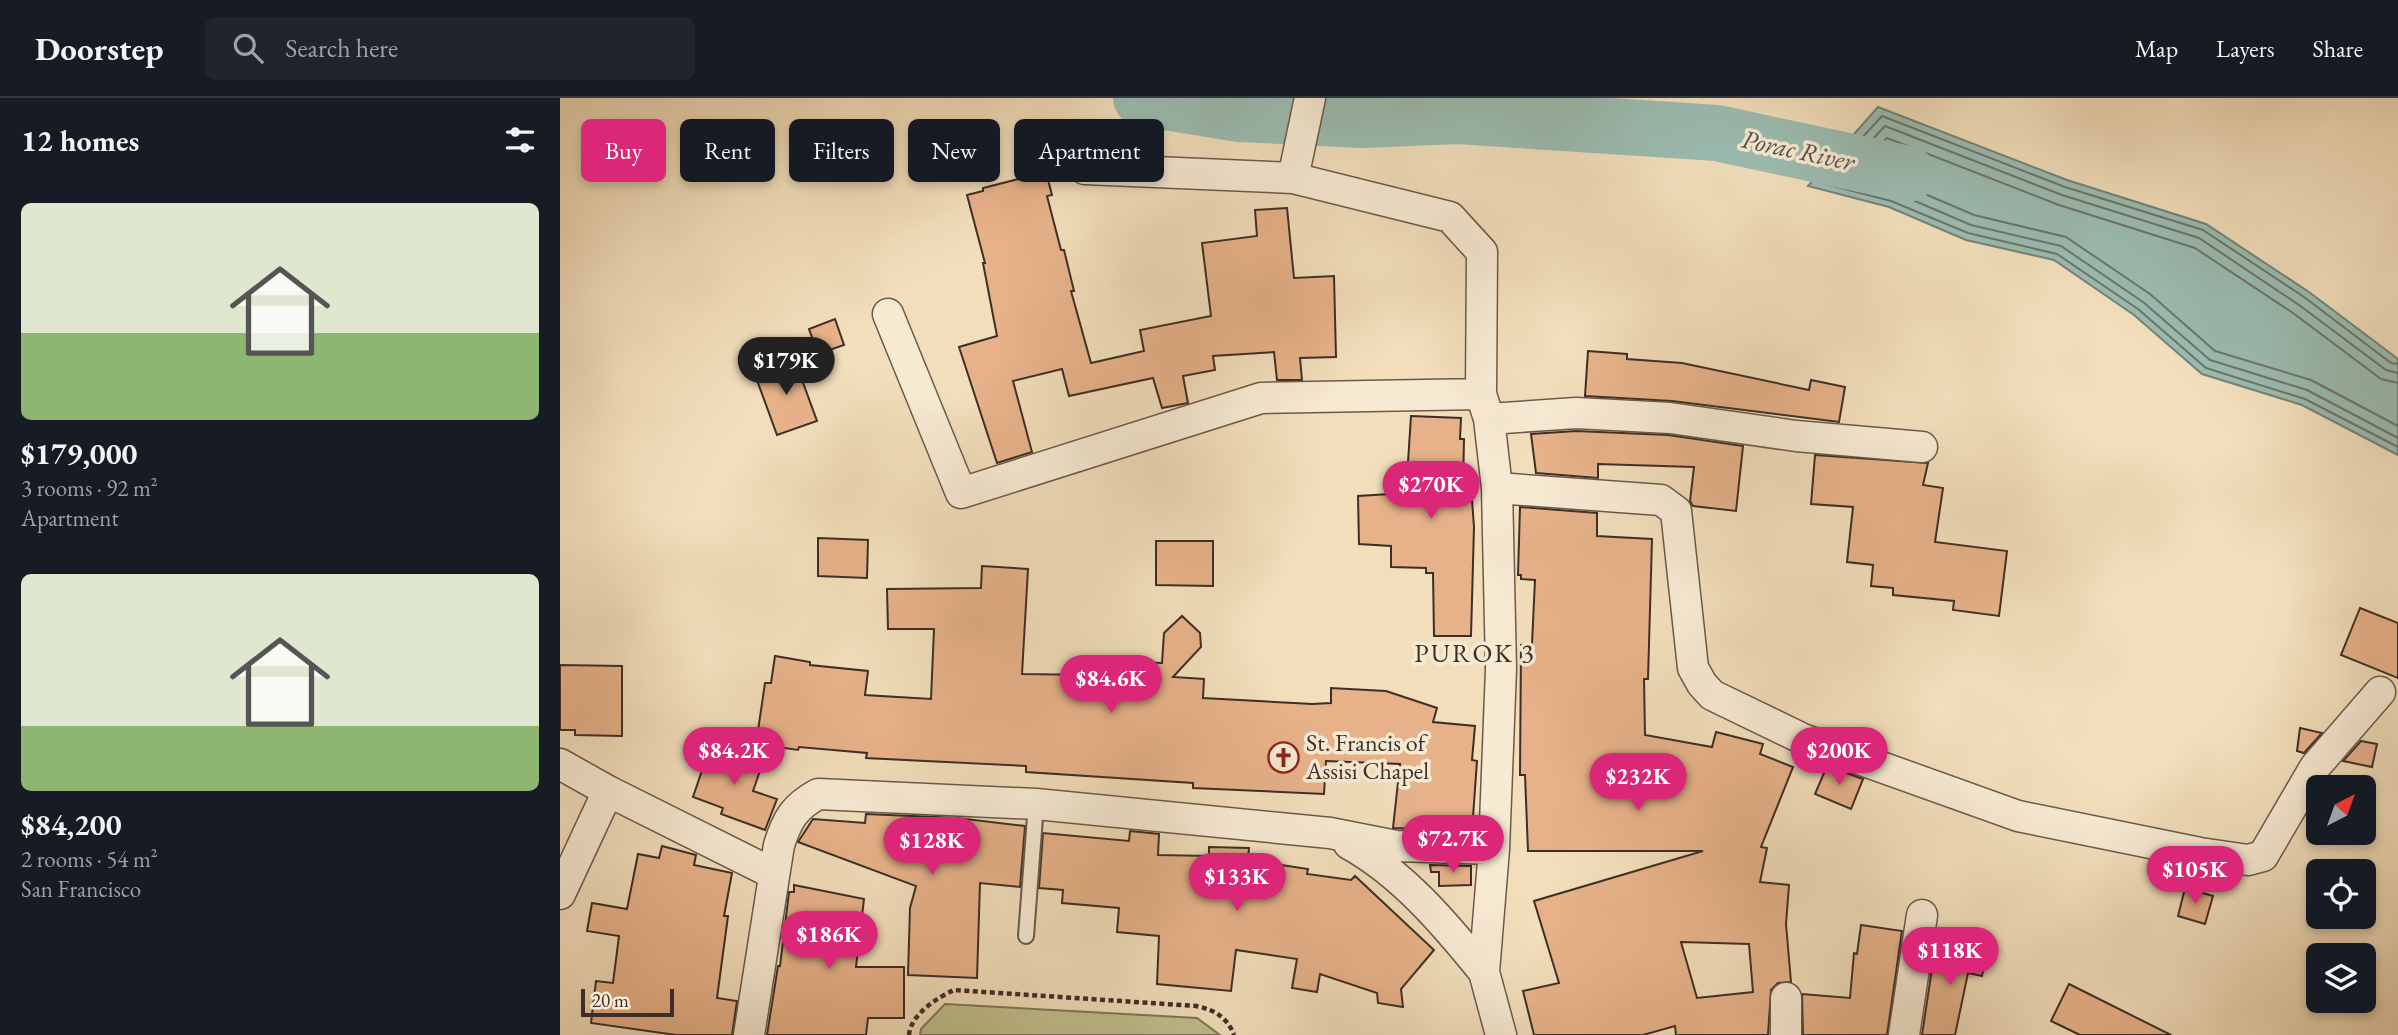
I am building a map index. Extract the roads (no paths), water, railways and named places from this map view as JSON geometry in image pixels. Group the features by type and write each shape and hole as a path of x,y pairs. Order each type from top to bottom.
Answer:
{"street":[{"path":"1293,178 1300,133 1310,98"},
{"path":"1164,172 1293,178 1450,217 1482,252 1485,407 1497,488 1502,669 1494,849 1484,972 1501,1035"},
{"path":"888,314 961,493 1261,398 1670,418 1796,436 1922,447"},
{"path":"1497,488 1661,500 1670,504 1676,511 1693,668 1712,695 1803,739 2018,816 2200,853 2248,860 2263,856 2315,767 2380,692"},
{"path":"560,764 774,874"},
{"path":"560,894 608,791"},
{"path":"749,1035 774,874 788,818 803,802 818,794 1036,804 1330,833 1395,846 1494,849"},
{"path":"1330,833 1381,862 1451,933 1484,972"},
{"path":"1904,1035 1922,915"},
{"path":"1786,998 1786,1035"}],"lane":[{"path":"1026,936 1036,804"}],"water":[{"path":"1878,107 2067,180 2206,224 2309,292 2398,359 2398,455 2302,405 2202,374 2134,315 2054,260 1966,240 1889,207 1808,186"}],"waterway":[{"name":"Porac River","path":"1141,98 1240,114 1361,120 1458,116 1717,133 1908,174"}],"place":[{"name":"St. Francis of Assisi Chapel","path":"1283,757"}],"district":[{"name":"PUROK 3","path":"1475,653"}]}
